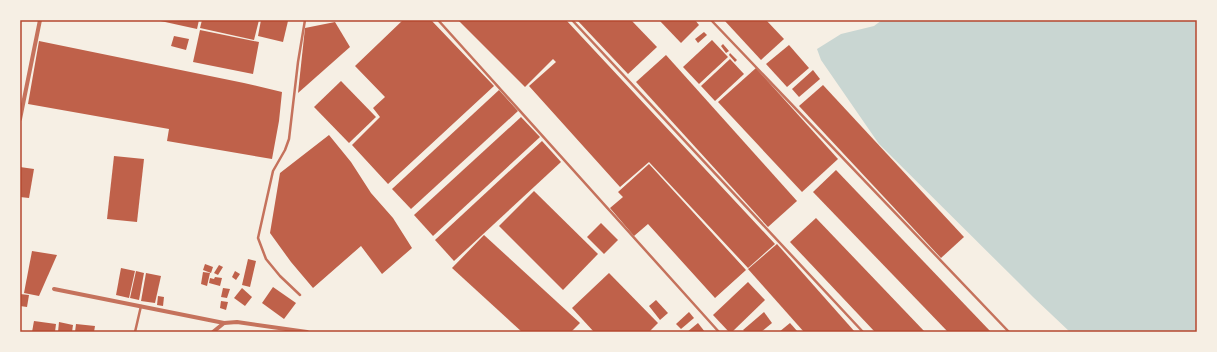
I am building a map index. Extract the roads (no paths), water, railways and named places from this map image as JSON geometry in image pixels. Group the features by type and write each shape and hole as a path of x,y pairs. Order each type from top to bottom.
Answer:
{"street":[{"path":"20,120 40,20"},
{"path":"54,289 224,323 254,323 307,332"},
{"path":"213,332 224,323"}],"lane":[{"path":"300,295 280,276 266,259 258,238 273,171 285,150 289,139 298,62 305,20"},
{"path":"438,20 719,332"},
{"path":"572,20 863,332"},
{"path":"711,20 1009,332"},
{"path":"135,332 141,306"}]}
